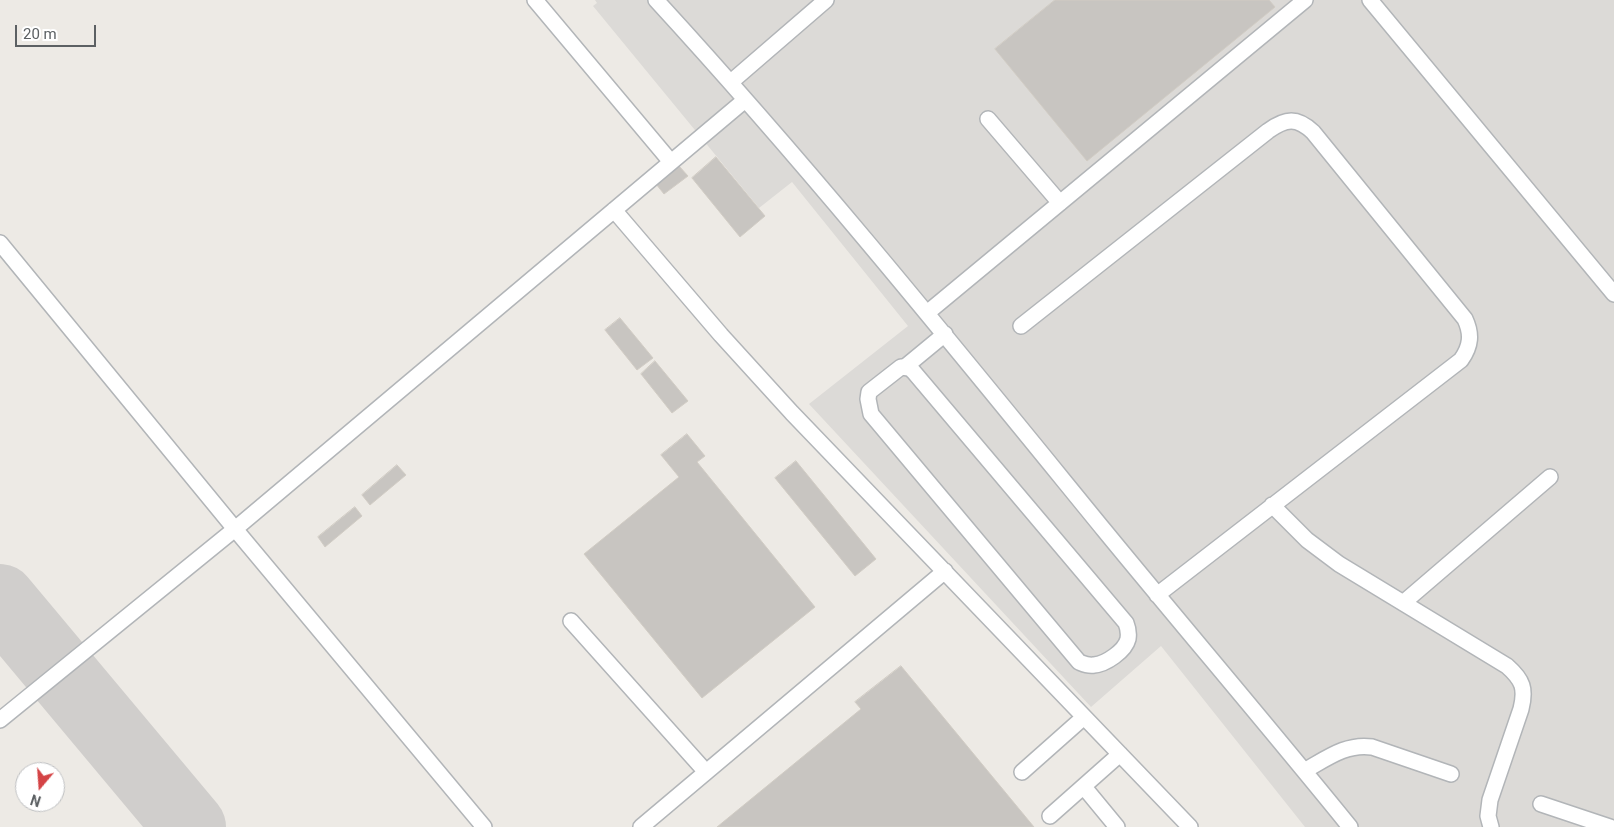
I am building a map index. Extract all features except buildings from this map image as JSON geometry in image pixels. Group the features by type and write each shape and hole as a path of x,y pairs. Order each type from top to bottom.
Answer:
{"lane":[{"path":"535,0 672,162"},
{"path":"656,0 732,82 745,100 927,313 1157,595 1350,827"},
{"path":"732,82 826,0"},
{"path":"927,313 1305,0"},
{"path":"1370,0 1614,294"},
{"path":"0,720 235,529 745,100"},
{"path":"988,119 1060,203"},
{"path":"1021,326 1268,131 1286,121 1305,124 1465,319 1470,336 1466,352 1461,360 1157,595"},
{"path":"614,210 721,335 792,413 1190,827"},
{"path":"0,242 235,529 484,827"},
{"path":"905,367 913,371 1126,623 1128,638 1126,644 1108,660 1093,666 1079,662 871,414 868,399 869,392 897,370 905,367 944,334"},
{"path":"1403,602 1550,477"},
{"path":"1272,505 1323,553 1507,666 1516,674 1522,685 1524,697 1490,800 1488,816 1491,827"},
{"path":"641,827 945,571"},
{"path":"570,621 706,772"},
{"path":"1022,772 1084,717"},
{"path":"1304,771 1342,750 1364,746 1451,774"},
{"path":"1050,816 1120,754"},
{"path":"1084,787 1117,827"},
{"path":"1541,804 1610,827"}],"shaded area":[{"path":"595,0 1614,0 1614,827 1305,827 1161,646 1091,707 809,404 908,326 792,182 759,208 593,6 597,3"}],"taxiway":[{"path":"0,600 190,827"}]}
